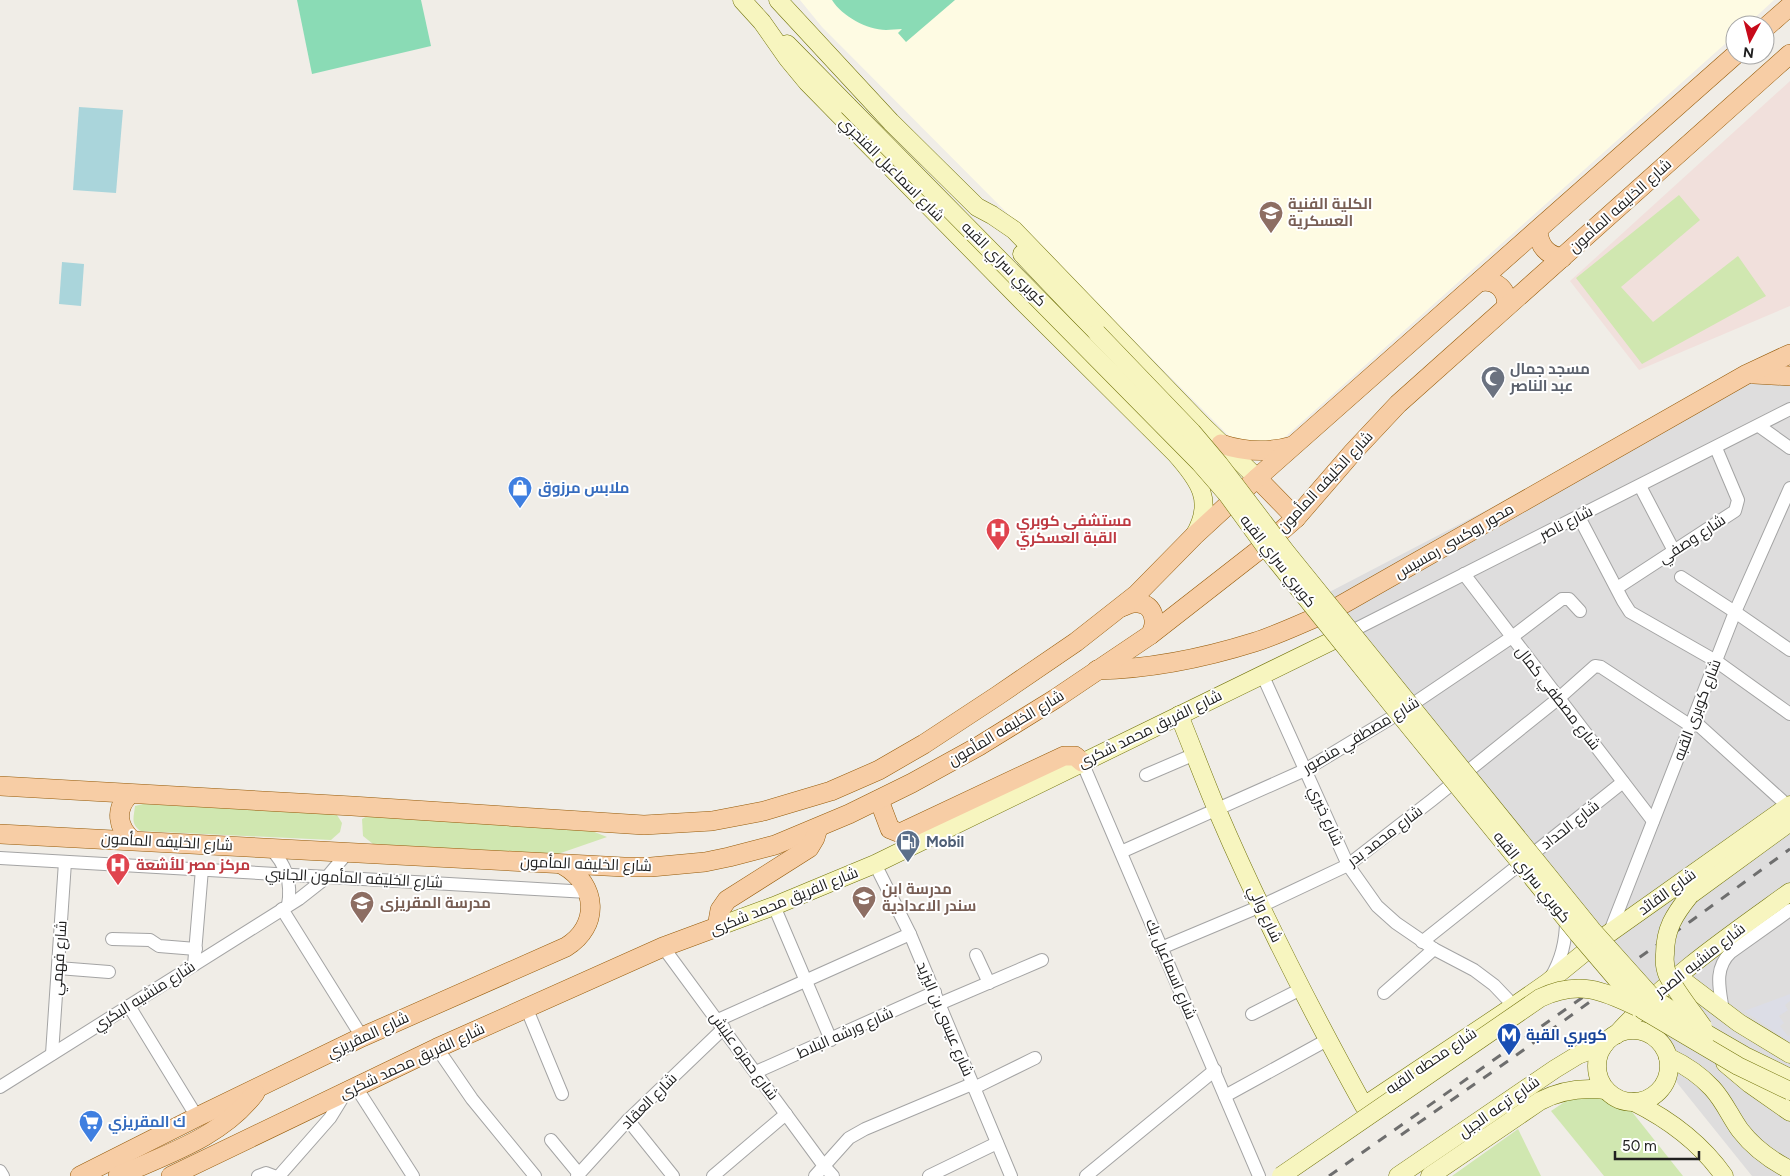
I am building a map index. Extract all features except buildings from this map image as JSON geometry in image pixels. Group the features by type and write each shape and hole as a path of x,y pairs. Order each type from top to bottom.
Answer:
{"main road":[{"name":"شارع اسماعيل الفنجري","path":"742,0 762,22 807,82 1193,474 1202,494 1203,516 1194,536"},
{"path":"778,0 891,122 977,207 1014,230 1202,425 1296,518"},
{"path":"1775,19 1790,6"},
{"name":"كوبري سراي القبه","path":"762,22 806,62 1200,463 1227,494 1276,560 1400,716 1579,935 1643,1010 1716,1054 1790,1091"},
{"name":"شارع الخليفه المأمون","path":"0,834 563,865 651,867 705,862 752,852 818,828 879,800 979,746 1030,715 1150,635 1264,546 1296,518 1352,452 1387,416 1506,307 1790,54"},
{"name":"شارع الخليفه المأمون","path":"0,786 644,825 693,822 747,815 781,807 832,790 894,762 924,744 1024,678 1121,607 1148,584 1194,536 1257,478 1725,64"},
{"name":"كوبري سراي القبه","path":"977,207 1192,432 1219,464 1286,552 1592,930 1653,998 1707,1034 1745,1056 1790,1078"},
{"path":"1538,231 1540,244 1544,250 1562,258"},
{"path":"1021,300 1028,284 1044,278"},
{"path":"1479,282 1492,282 1500,287 1507,298 1506,307"},
{"name":"محور روكسى رمسيس","path":"1097,670 1138,667 1205,655 1255,642 1329,612 1747,374 1790,354"},
{"path":"1747,374 1790,376"},
{"path":"1175,454 1186,452 1196,446 1202,436 1202,425"},
{"path":"1221,444 1257,451 1276,450 1294,446"},
{"path":"1121,607 1137,602 1147,607 1154,616 1155,621 1150,635"},
{"name":"شارع الفريق محمد شكرى","path":"220,1152 526,1007 663,947 774,906 875,864 1342,636"},
{"name":"شارع والي","path":"1179,715 1217,810 1261,906 1327,1040 1364,1106"},
{"path":"879,800 890,829 900,833 1064,756 1075,756 1082,762"},
{"path":"130,795 122,805 119,818 123,831 132,840"},
{"path":"1707,1034 1668,975 1664,964 1665,939 1669,927 1674,916 1690,895 1789,811"},
{"name":"شارع القائد","path":"1547,983 1605,937 1789,811"},
{"path":"717,928 720,910 727,900 809,848 818,828"},
{"path":"563,865 579,876 588,892"},
{"name":"شارع المقريزي","path":"80,1176 362,1037 566,948 581,936 586,928 591,910 588,892"},
{"name":"شارع منشيه الصدر","path":"1610,1040 1651,998 1677,976 1790,892"},
{"path":"1677,976 1723,1011 1790,1054"},
{"name":"شارع محطه القبه","path":"1364,1106 1547,983"},
{"path":"1281,1176 1540,998 1571,988 1591,989 1604,992 1643,1010"},
{"path":"1655,1038 1681,1003 1690,997 1700,994"},
{"path":"1634,1102 1650,1098 1662,1088 1668,1074 1668,1058 1660,1043 1655,1038 1640,1031 1632,1031 1610,1040 1600,1052 1597,1068 1598,1076 1606,1090 1618,1099 1634,1102 1662,1117 1687,1135 1709,1156 1724,1176"},
{"name":"شارع ترعه الجبل","path":"1430,1176 1444,1156 1555,1069 1578,1055 1610,1040"},
{"path":"1716,1054 1750,1084 1790,1112"},
{"path":"1668,1058 1694,1072 1705,1081 1721,1098 1748,1139 1783,1171"},
{"path":"118,1176 200,1140 241,1109 261,1086"},
{"name":"شارع ترعه الجبل","path":"1398,1176 1444,1156 1548,1096 1577,1089 1606,1090"},
{"path":"171,1176 220,1152"},
{"path":"197,1176 220,1152"}],"street":[{"name":"شارع ناصر","path":"1342,636 1790,410"},
{"path":"1759,426 1790,448"},
{"name":"شارع وصفي","path":"1617,588 1737,508 1738,500 1716,448"},
{"path":"1640,486 1674,551"},
{"name":"شارع كوبرى القبه","path":"1605,937 1735,612 1790,488"},
{"path":"1579,517 1626,607 1635,615 1716,661 1790,714"},
{"name":"شارع مصطفي كمال","path":"1464,574 1653,821"},
{"path":"1681,577 1790,650"},
{"name":"شارع مصطفي منصور","path":"1121,852 1305,770 1401,712 1512,637 1564,598 1569,599 1580,611"},
{"path":"1342,636 1566,920 1586,935 1605,937"},
{"name":"شارع محمد بدر","path":"1161,948 1261,906 1348,865 1559,698 1592,668 1598,666 1692,723"},
{"name":"شارع خيري","path":"1262,674 1348,865 1377,906 1422,942 1474,970 1494,985 1514,1006"},
{"path":"1692,723 1789,811"},
{"path":"1146,775 1195,754"},
{"name":"شارع اسماعيل بك","path":"1082,762 1259,1176"},
{"name":"شارع الحداد","path":"1422,942 1624,782"},
{"path":"270,848 280,860 287,874 290,890 285,907 362,1037"},
{"name":"شارع منشيه البكري","path":"0,1087 308,892 327,877 348,852"},
{"name":"شارع الخليفه المأمون الجانبي","path":"0,858 588,892"},
{"name":"شارع فهمي","path":"52,1054 65,862"},
{"name":"شارع عيسى بن اليزيد","path":"875,864 910,934 1011,1176"},
{"path":"194,964 202,870"},
{"path":"774,906 831,1040"},
{"path":"1723,1011 1718,979 1723,961 1731,952 1790,910"},
{"path":"1547,983 1562,953 1566,920"},
{"name":"شارع العقاد","path":"578,1175 628,1120 721,1024 806,980 910,934"},
{"path":"112,938 150,940 159,946 196,949"},
{"name":"شارع حمزه عليش","path":"663,947 786,1114 819,1171 833,1176"},
{"path":"1384,994 1434,949"},
{"path":"976,955 989,983"},
{"name":"شارع ورشه البلاط","path":"756,1072 937,998 989,983 1042,960"},
{"path":"58,968 109,972"},
{"path":"1252,1014 1301,989"},
{"path":"129,1006 197,1117"},
{"path":"526,1007 562,1094"},
{"path":"1225,1096 1327,1040"},
{"path":"437,1048 472,1099 535,1176"},
{"path":"819,1171 849,1138 865,1128 973,1086 1035,1058"},
{"path":"1086,1176 1215,1070"},
{"path":"280,1176 330,1118 351,1089 413,1176"},
{"path":"713,1176 786,1114"},
{"path":"628,1120 673,1176"},
{"path":"551,1140 578,1175"},
{"path":"929,1176 997,1143"},
{"path":"0,1171 3,1176"},
{"path":"258,1176 266,1172 274,1176"}],"shaded area":[{"name":"الكلية الفنية العسكرية","path":"800,0 1774,0 1758,15 1725,15 1725,44 1276,445 1235,442 822,27"},
{"path":"1790,81 1790,306 1639,370 1570,281"},
{"path":"1790,352 1790,1176 1752,1176 1678,1084 1666,1063 1633,982 1316,599"},
{"path":"1790,994 1790,1001 1785,1005 1788,1010 1779,1016 1784,1023 1780,1026 1788,1036 1790,1035 1790,1042 1744,1011"}],"green space":[{"path":"297,0 421,0 431,46 312,74"},
{"path":"832,0 955,0 906,42 898,33 902,29 886,30 863,25 848,17"},
{"path":"1679,195 1700,220 1621,287 1653,322 1738,256 1766,296 1642,364 1576,278"},
{"path":"143,804 330,813 337,815 342,823 340,832 331,840 141,831 135,826 134,817 135,806"},
{"path":"371,814 582,827 607,837 555,855 373,844 363,836 362,819"},
{"path":"1587,1087 1621,1098 1683,1176 1604,1176 1551,1111"},
{"path":"1518,1129 1541,1176 1452,1176"}],"water":[{"path":"79,107 123,110 116,193 73,190"},
{"path":"62,262 84,264 81,306 59,304"}],"railway":[{"path":"1329,1176 1790,849"},
{"path":"1401,1135 1511,1059 1620,980"}],"place":[{"name":"الكلية الفنية العسكرية","path":"1271,234"},
{"name":"مسجد جمال عبد الناصر","path":"1493,399"},
{"name":"ملابس مرزوق","path":"520,509"},
{"name":"مستشفى كوبري القبة العسكري","path":"998,551"},
{"name":"Mobil","path":"908,863"},
{"name":"مركز مصر للأشعة","path":"118,886"},
{"name":"مدرسة ابن سندر الاعدادية","path":"864,919"},
{"name":"مدرسة المقريزى","path":"362,924"},
{"name":"كوبري القبة","path":"1509,1056"},
{"name":"ك المقريزي","path":"91,1143"}]}
